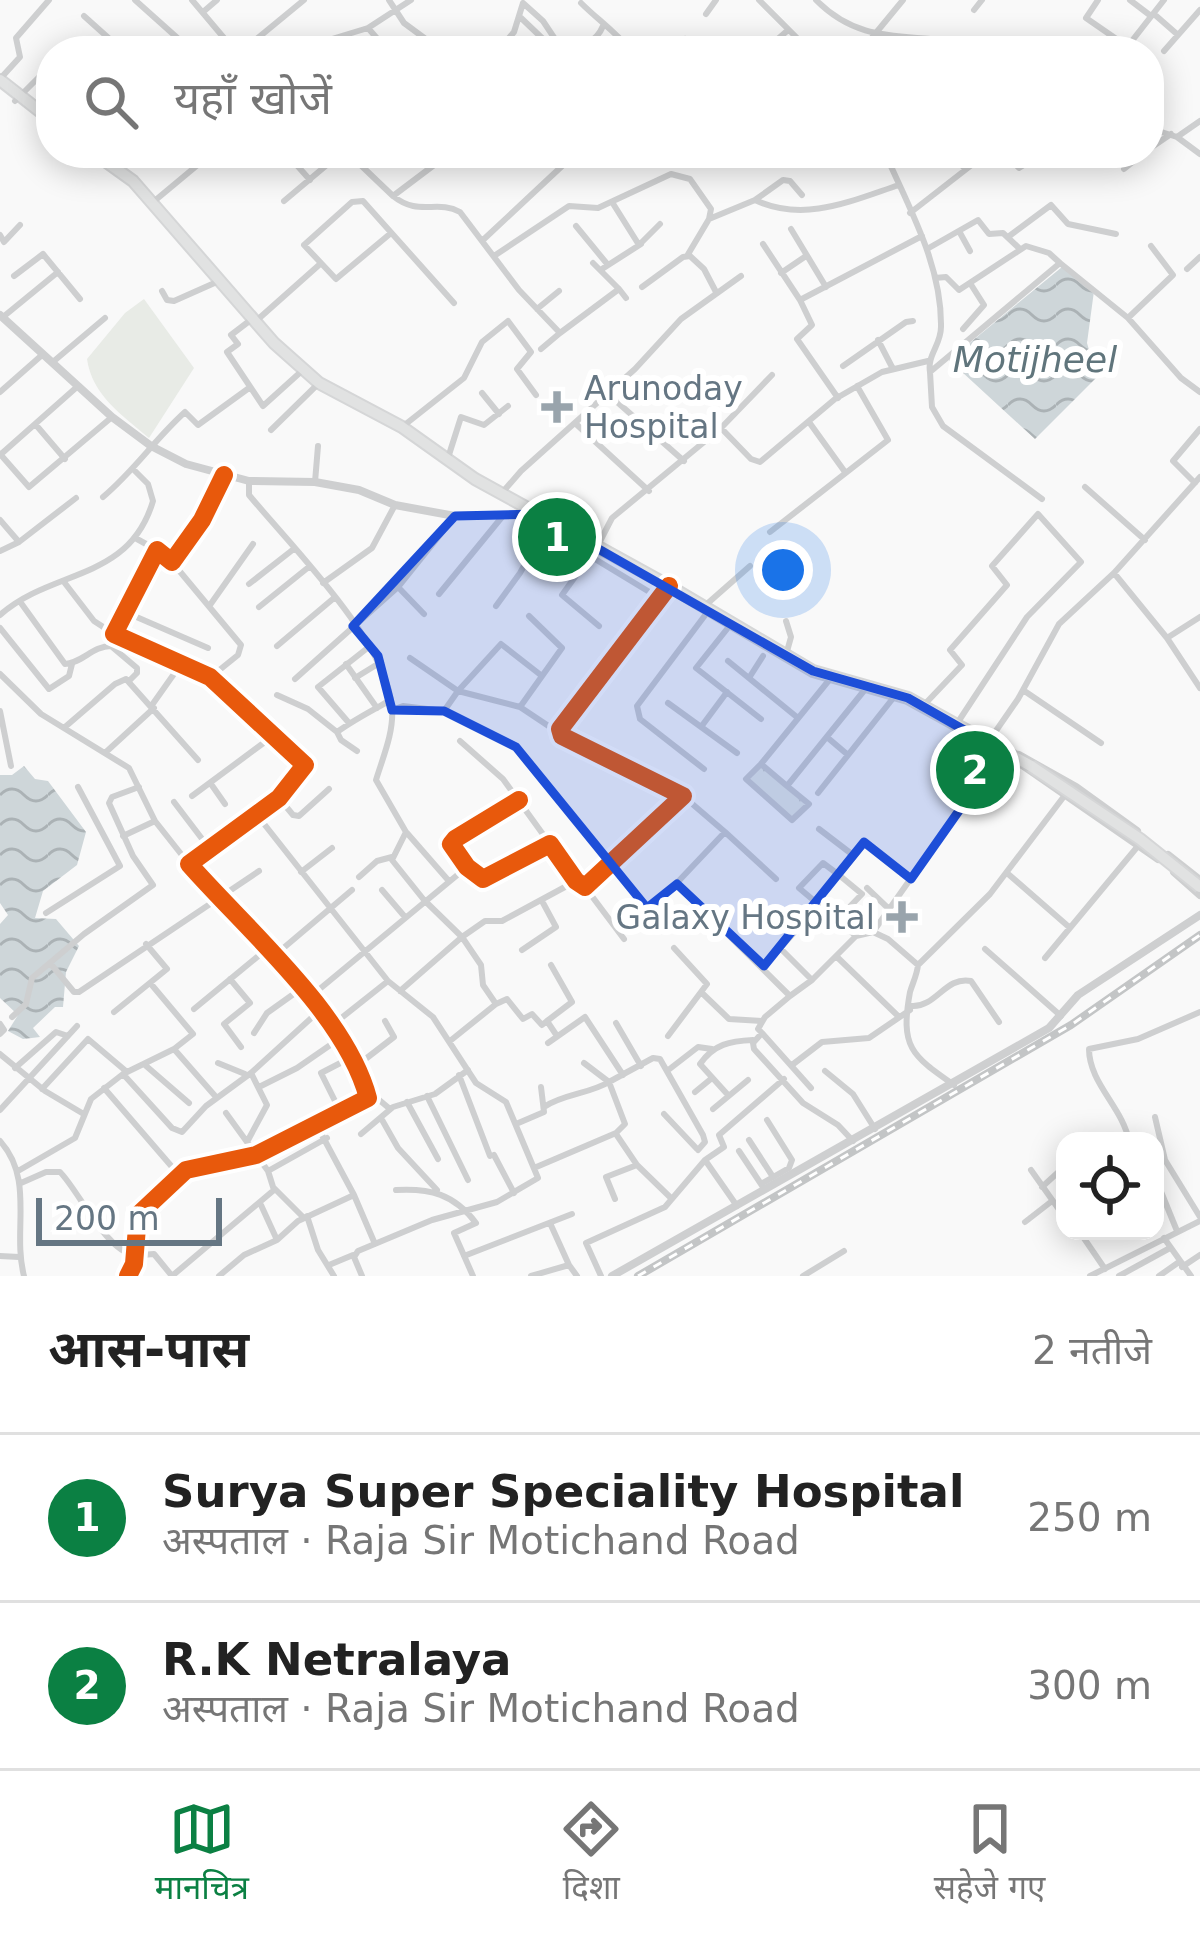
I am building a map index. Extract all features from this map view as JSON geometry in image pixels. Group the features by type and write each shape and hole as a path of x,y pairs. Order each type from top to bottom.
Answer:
{"main road":[{"path":"0,82 36,113"},
{"path":"121,168 255,320"},
{"path":"154,201 218,281 304,369 319,382 405,425"},
{"path":"304,369 405,425 448,459 830,679 927,703 1001,752 1022,760"},
{"path":"539,511 549,521 598,544 787,653 832,673 898,687 960,718 1140,839 1200,887"}],"street":[{"path":"0,82 20,57 16,38 49,0"},
{"path":"135,0 175,36"},
{"path":"192,0 225,36"},
{"path":"203,13 217,0"},
{"path":"258,36 292,4 304,0"},
{"path":"389,0 419,36"},
{"path":"342,36 368,28 411,0"},
{"path":"706,14 716,0"},
{"path":"759,0 793,36"},
{"path":"816,0 837,18 877,36 903,0"},
{"path":"974,10 982,0"},
{"path":"1098,0 1086,18 1109,36"},
{"path":"1130,0 1178,34"},
{"path":"1136,36 1164,0"},
{"path":"510,36 524,2"},
{"path":"524,2 552,36"},
{"path":"581,3 620,36"},
{"path":"1164,50 1200,10"},
{"path":"84,16 106,36"},
{"path":"520,16 540,36"},
{"path":"595,36 603,26"},
{"path":"368,28 375,36"},
{"path":"781,36 787,31"},
{"path":"17,99 36,80"},
{"path":"1164,141 1200,121"},
{"path":"1164,133 1200,154"},
{"path":"154,201 194,168"},
{"path":"299,168 310,180"},
{"path":"284,201 326,168"},
{"path":"362,168 410,208 456,208 560,333"},
{"path":"393,196 430,168"},
{"path":"483,240 560,168"},
{"path":"892,168 935,278 941,328 928,361 932,406 943,426 1042,499"},
{"path":"910,213 965,169"},
{"path":"494,256 568,206 593,209 671,173 690,179 711,209 709,219 687,256 642,286"},
{"path":"709,219 755,200 783,180 790,181 802,196"},
{"path":"755,200 771,208 806,212 899,185"},
{"path":"391,233 339,278 332,278 305,243 356,200 366,203 454,303"},
{"path":"612,202 639,245"},
{"path":"1008,237 1051,205 1068,224 1116,234"},
{"path":"927,249 978,220 989,234 1004,233 1019,249"},
{"path":"639,245 660,224"},
{"path":"0,235 4,242 20,225"},
{"path":"576,226 626,298"},
{"path":"791,229 827,288"},
{"path":"959,231 970,251"},
{"path":"605,267 654,235"},
{"path":"800,300 922,236"},
{"path":"764,244 812,325 797,339 838,398"},
{"path":"14,276 54,245"},
{"path":"935,278 947,277 957,290 1019,249 1028,246 1049,253 1128,318 1164,360 1199,389"},
{"path":"1151,246 1173,275"},
{"path":"43,254 80,299"},
{"path":"687,256 704,269 716,292"},
{"path":"781,272 806,256"},
{"path":"1128,318 1173,275 1200,257"},
{"path":"592,262 605,267"},
{"path":"930,372 1060,263"},
{"path":"103,497 135,471 151,446 185,412 198,425 252,385 227,352 238,344 230,335 320,265"},
{"path":"0,331 4,318 58,272"},
{"path":"504,491 681,319 741,277"},
{"path":"162,291 167,300 174,301 218,281"},
{"path":"963,329 984,305 970,283"},
{"path":"541,349 619,289"},
{"path":"537,309 560,292"},
{"path":"4,318 112,417 186,464 249,481 315,482 359,490 395,505 455,516 502,517 539,511"},
{"path":"54,361 105,318"},
{"path":"405,425 464,378 482,342 508,321 530,352 517,369 536,395"},
{"path":"843,366 914,321"},
{"path":"878,340 893,369"},
{"path":"0,392 45,352"},
{"path":"721,428 756,462 857,386 893,369 928,361"},
{"path":"249,388 263,406 304,369"},
{"path":"598,544 612,518 721,428 772,375"},
{"path":"271,430 319,382"},
{"path":"78,386 0,455 26,487 112,417"},
{"path":"770,532 888,440 857,386"},
{"path":"482,393 500,414"},
{"path":"608,394 684,461"},
{"path":"448,459 461,416 484,425 508,406"},
{"path":"809,422 845,472"},
{"path":"575,423 649,491"},
{"path":"35,424 65,459"},
{"path":"991,738 1059,624 1114,573 1198,480 1173,461 1200,429"},
{"path":"315,482 318,446"},
{"path":"0,615 111,560 137,538 153,501 148,484 135,471"},
{"path":"172,562 202,520 224,475"},
{"path":"249,481 249,495 296,548 381,662 392,710 376,780 406,832 448,880"},
{"path":"1085,487 1145,540"},
{"path":"0,551 76,498"},
{"path":"323,583 372,548 395,505"},
{"path":"927,703 962,665 950,650 1007,585 992,566 1038,514 1081,562 1027,617 960,718"},
{"path":"295,679 398,587 455,516"},
{"path":"440,594 502,517"},
{"path":"0,520 19,542"},
{"path":"496,606 549,521"},
{"path":"137,538 172,562 241,645 238,655 210,677"},
{"path":"210,605 253,544"},
{"path":"249,584 296,548"},
{"path":"114,634 157,550"},
{"path":"599,626 562,596 590,556 661,599"},
{"path":"260,608 310,566"},
{"path":"704,769 640,719 637,706 708,607 750,566"},
{"path":"1114,573 1199,682"},
{"path":"64,582 94,620 114,634 210,677 305,765 279,798 189,864"},
{"path":"562,736 560,729 669,586"},
{"path":"398,587 424,614"},
{"path":"277,646 334,598"},
{"path":"20,602 63,661 72,664"},
{"path":"125,612 208,649"},
{"path":"520,707 562,648 529,616"},
{"path":"1167,638 1200,617"},
{"path":"786,621 791,637 787,653"},
{"path":"731,624 696,668 760,719"},
{"path":"0,628 49,689 69,676 72,664 98,647 111,646 137,668 129,681 118,681 65,727"},
{"path":"444,711 501,644 542,676"},
{"path":"349,723 318,687 370,646"},
{"path":"749,678 763,656"},
{"path":"410,658 458,691 520,707 562,736 683,796 776,879"},
{"path":"728,661 798,718"},
{"path":"355,677 381,662"},
{"path":"106,752 153,706 181,664"},
{"path":"346,664 377,708"},
{"path":"0,674 41,714 129,769 155,821 189,864 310,997 355,1061 368,1098 256,1155 194,1167 179,1175 138,1215 134,1264 128,1276"},
{"path":"761,764 808,804 792,820 746,779 830,679"},
{"path":"129,681 198,760"},
{"path":"787,786 867,687"},
{"path":"1023,690 1101,743"},
{"path":"701,727 727,692"},
{"path":"818,793 896,694"},
{"path":"277,695 308,709 358,751"},
{"path":"337,732 391,700"},
{"path":"668,703 737,753"},
{"path":"392,710 404,706 444,711 516,747 650,909 725,832"},
{"path":"0,711 11,766"},
{"path":"192,796 273,736"},
{"path":"827,737 848,754"},
{"path":"460,741 519,800 624,939"},
{"path":"812,1088 758,1029 761,1022 856,936 873,932 1001,752"},
{"path":"1022,760 1065,796 1200,887"},
{"path":"1022,760 1076,787 1196,870 1200,887"},
{"path":"211,784 225,805"},
{"path":"78,787 120,866"},
{"path":"12,1017 26,1004 32,978 152,885 109,802 139,787"},
{"path":"279,798 299,816 329,789"},
{"path":"585,887 683,796"},
{"path":"955,1085 916,1056 907,1041 909,999 918,965 1007,872 1065,796"},
{"path":"519,800 452,841 467,867 483,879 550,844"},
{"path":"174,802 209,848"},
{"path":"257,815 388,981 423,1007 476,1083 506,1102 537,1181 328,1265"},
{"path":"123,836 155,821"},
{"path":"819,830 854,855"},
{"path":"359,877 377,861 392,857 406,832"},
{"path":"839,875 865,842 911,879"},
{"path":"1045,958 1138,846"},
{"path":"301,872 332,848"},
{"path":"46,913 133,856"},
{"path":"392,857 424,900 462,937 481,965 484,985 496,1004"},
{"path":"837,920 862,894 823,863 799,888 819,905 856,936"},
{"path":"310,997 467,867"},
{"path":"1182,879 1196,870"},
{"path":"50,963 79,992 259,871"},
{"path":"1007,872 1069,927"},
{"path":"399,992 485,921 502,921 576,881"},
{"path":"676,884 790,996"},
{"path":"866,888 890,910"},
{"path":"194,1009 352,890"},
{"path":"382,890 405,917"},
{"path":"522,950 556,927 542,901"},
{"path":"764,967 819,905"},
{"path":"763,1187 955,1085 1049,1028 1078,995 1200,915"},
{"path":"873,932 918,965"},
{"path":"114,1012 167,969 146,944"},
{"path":"668,1036 707,980 674,948"},
{"path":"781,948 812,980"},
{"path":"985,949 1060,1016"},
{"path":"836,956 898,1016"},
{"path":"450,1041 507,999 523,1019 532,1014 541,1025 548,1021 572,1002 551,965"},
{"path":"230,978 250,1003 224,1024 241,1047"},
{"path":"792,1065 822,1042 869,1038 962,979 971,981 999,1022"},
{"path":"330,1027 388,981"},
{"path":"18,1171 75,1138 82,1113 104,1088 193,1034 151,984"},
{"path":"254,1033 267,1013 302,988"},
{"path":"702,993 729,1019 761,1022"},
{"path":"42,1089 88,1039 179,1133 319,1011"},
{"path":"1126,1132 1090,1062 1089,1049 1138,1040 1200,1012"},
{"path":"548,1043 586,1017 623,1075"},
{"path":"340,1111 321,1073 355,1061 394,1036 385,1021"},
{"path":"548,1021 557,1036"},
{"path":"616,1023 641,1066"},
{"path":"0,1024 4,1030 0,1034"},
{"path":"0,1110 77,1026"},
{"path":"15,1068 56,1031 68,1036"},
{"path":"728,1095 700,1064 712,1049 733,1040 754,1040 762,1033"},
{"path":"259,1087 339,1039"},
{"path":"754,1040 756,1052 803,1103 838,1125 853,1141"},
{"path":"667,1071 698,1047 712,1049"},
{"path":"174,1049 216,1097"},
{"path":"0,1054 42,1089 82,1113"},
{"path":"544,1108 657,1057 706,1140 698,1150"},
{"path":"218,1063 236,1073 250,1074"},
{"path":"534,1168 616,1133 626,1124 609,1082 584,1063"},
{"path":"145,1064 189,1103"},
{"path":"361,1134 390,1109 427,1096 468,1070"},
{"path":"825,1071 853,1094 875,1129"},
{"path":"247,1142 266,1108 250,1074"},
{"path":"459,1075 492,1155 514,1193"},
{"path":"695,1092 712,1078"},
{"path":"602,1276 586,1243 665,1207 705,1160 724,1146 718,1135 784,1079"},
{"path":"712,1108 748,1080"},
{"path":"466,1091 476,1083"},
{"path":"104,1088 179,1175"},
{"path":"517,1124 542,1115 541,1088"},
{"path":"372,1094 390,1109"},
{"path":"427,1096 468,1180"},
{"path":"406,1102 438,1159"},
{"path":"226,1113 268,1171 274,1188 306,1217 334,1276"},
{"path":"664,1114 698,1150 737,1206"},
{"path":"381,1118 398,1148 438,1192 476,1223 454,1233 473,1276"},
{"path":"1155,1118 1157,1132"},
{"path":"612,1276 737,1206 792,1165 767,1120"},
{"path":"316,1124 376,1244"},
{"path":"616,1133 637,1165 672,1199"},
{"path":"268,1171 327,1138"},
{"path":"749,1140 773,1178"},
{"path":"0,1142 21,1183 19,1257 24,1276"},
{"path":"740,1150 763,1187"},
{"path":"1164,1155 1200,1219 1164,1238 1185,1271"},
{"path":"615,1199 606,1177 637,1165"},
{"path":"1031,1170 1056,1207"},
{"path":"21,1183 46,1172 60,1172 91,1216 133,1255 154,1254 172,1276 274,1188"},
{"path":"1042,1187 1056,1174"},
{"path":"396,1190 438,1192"},
{"path":"219,1276 306,1217 355,1195"},
{"path":"1164,1200 1177,1231"},
{"path":"1025,1222 1052,1202"},
{"path":"260,1204 278,1240"},
{"path":"464,1256 572,1214"},
{"path":"550,1223 577,1276"},
{"path":"1084,1240 1105,1269"},
{"path":"1090,1276 1160,1240"},
{"path":"1119,1276 1170,1248"},
{"path":"803,1276 844,1251"},
{"path":"356,1253 362,1276"},
{"path":"0,1256 19,1257"},
{"path":"1159,1276 1185,1271 1200,1256"},
{"path":"531,1276 569,1265"}],"highlighted area":[{"path":"537,514 813,671 908,698 1001,751 911,879 864,842 764,966 677,884 647,908 516,747 444,711 392,710 378,656 353,626 455,516"}],"green space":[{"path":"144,299 194,368 149,438 102,394 87,359 125,313"},
{"path":"761,767 807,806 790,819 748,781"}],"water":[{"name":"Motijheel","path":"1062,267 1094,291 1087,343 1097,377 1035,439 949,360"},
{"path":"24,766 35,779 48,781 86,832 77,865 43,891 35,918 56,919 79,946 66,972 63,1007 55,1007 33,1028 40,1037 23,1039 8,1031 18,1015 0,998 0,924 8,915 0,903 0,775 12,775"}],"railway":[{"path":"638,1276 1071,1025 1200,935"}],"cycle path":[{"path":"128,1276 134,1264 138,1215 186,1170 256,1155 368,1098 356,1066 317,1004 189,864 279,798 305,765 210,677 114,634 157,550 172,562 202,520 224,475"},
{"path":"519,800 451,844 467,867 483,879 550,844 585,887 683,796 562,736 560,729 669,586"}],"place":[{"name":"Arunoday Hospital","path":"557,407"},
{"name":"Surya Super Speciality Hospital","path":"557,537"},
{"name":"R.K Netralaya","path":"975,770"},
{"name":"Galaxy Hospital","path":"902,917"}]}
